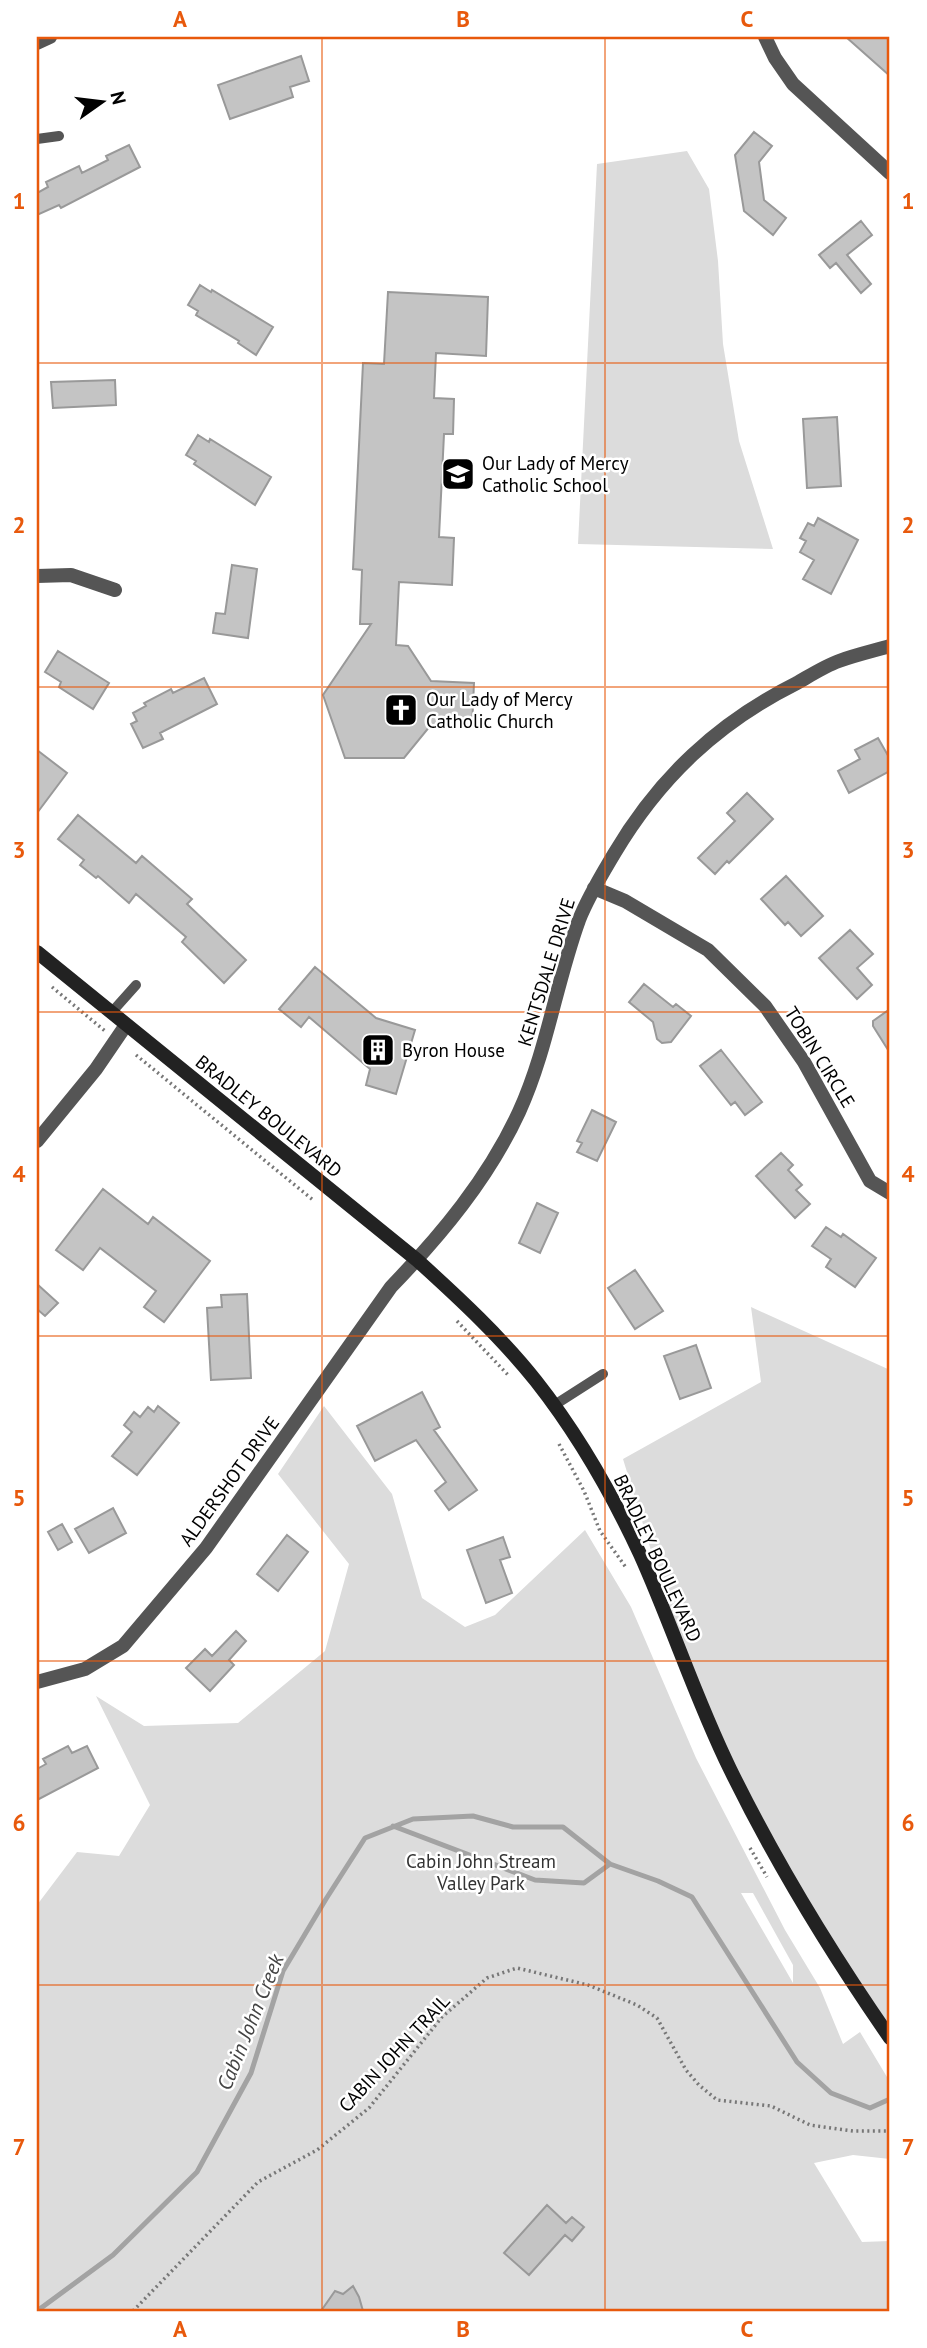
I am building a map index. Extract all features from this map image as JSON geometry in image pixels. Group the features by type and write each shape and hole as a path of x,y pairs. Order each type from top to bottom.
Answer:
{"main road":[{"name":"BRADLEY BOULEVARD","path":"37,952 417,1260 463,1301 536,1381 593,1463 639,1553 729,1767 769,1845 890,2038"}],"street":[{"path":"37,43 50,37"},
{"path":"765,37 775,58 793,84 890,173"},
{"path":"37,576 71,575 115,590"},
{"name":"KENTSDALE DRIVE","path":"417,1260 474,1191 518,1114 537,1068 579,920 594,888 631,826 693,752 727,724 768,697 838,661 890,646"},
{"name":"TOBIN CIRCLE","path":"594,888 625,901 708,950 765,1006 804,1062 870,1181 890,1193"},
{"path":"37,1141 96,1069 126,1025"},
{"name":"ALDERSHOT DRIVE","path":"37,1682 85,1669 124,1646 205,1548 391,1287 417,1260"}],"lane":[{"path":"37,139 59,135"},
{"path":"111,1013 136,985"},
{"path":"553,1406 603,1374"}],"path":[{"path":"48,984 313,1200"},
{"path":"453,1317 511,1377"},
{"name":"CABIN JOHN TRAIL","path":"133,2311 258,2182 317,2150 369,2108 442,2017 487,1978 517,1968 588,1985 637,2005 657,2018 687,2070 699,2085 717,2100 771,2106 810,2126 853,2131 890,2131"}],"green space":[{"path":"687,151 709,189 718,261 723,344 739,441 773,549 578,544 597,164"},
{"path":"751,1307 890,1370 890,2038 769,1845 687,1668 623,1459 761,1382"},
{"name":"Cabin John Stream Valley Park","path":"324,1406 392,1494 422,1598 465,1627 495,1615 585,1530 631,1607 696,1758 785,1930 820,1988 843,2044 860,2032 890,2082 890,2159 853,2155 814,2163 862,2242 890,2241 890,2311 37,2311 37,1905 77,1852 119,1856 150,1805 96,1696 144,1726 238,1723 325,1651 349,1564 278,1474","holes":["741,1893 753,1893 793,1965 793,1983"]}],"building":[{"path":"846,37 890,37 890,76"},
{"path":"301,56 309,81 290,87 293,97 230,119 218,85"},
{"path":"754,132 772,146 759,162 764,200 786,218 773,235 744,211 735,155"},
{"path":"129,145 140,167 61,208 59,205 37,215 37,193 48,187 46,182 79,166 82,173 108,160 106,156"},
{"path":"861,221 872,235 847,255 871,284 861,293 836,263 830,268 819,255"},
{"path":"200,285 273,327 256,355 238,343 239,341 196,315 198,311 188,305"},
{"path":"388,292 488,297 486,356 436,353 434,398 454,399 453,434 444,434 439,537 454,538 452,585 399,582 396,645 408,646 431,681 474,683 472,727 430,726 404,758 345,758 323,695 371,624 360,624 362,570 353,569 363,363 384,364"},
{"path":"115,380 116,405 53,408 51,382"},
{"path":"837,417 841,486 807,488 803,419"},
{"path":"198,435 209,442 210,439 271,477 255,505 194,464 196,461 186,455"},
{"path":"818,518 858,540 831,594 803,579 814,560 800,552 806,541 800,538 808,523 814,526"},
{"path":"232,565 257,569 248,638 213,633 216,613 225,614"},
{"path":"58,651 109,683 93,709 59,687 61,682 45,672"},
{"path":"204,678 217,704 160,733 163,739 143,748 131,724 137,721 133,713 146,706 144,703 171,689 173,693"},
{"path":"878,738 890,759 890,771 849,793 838,771 860,759 855,750"},
{"path":"37,750 67,773 37,813"},
{"path":"747,793 773,819 715,874 698,858 735,821 727,813"},
{"path":"78,815 136,863 142,856 192,899 187,904 246,960 224,983 182,942 186,937 136,894 129,903 98,876 96,878 80,865 84,860 58,839"},
{"path":"786,876 823,916 801,936 788,922 785,925 761,899"},
{"path":"850,930 873,954 857,968 872,985 857,999 819,958"},
{"name":"Byron House","path":"315,967 376,1018 415,1030 396,1094 366,1085 370,1069 309,1017 301,1027 279,1009"},
{"path":"644,984 673,1007 676,1004 691,1016 671,1042 662,1043 657,1039 653,1022 629,1002"},
{"path":"890,1009 890,1053 873,1026 873,1021"},
{"path":"721,1050 762,1102 745,1115 735,1102 731,1105 700,1066"},
{"path":"592,1110 616,1122 597,1161 577,1152 582,1143 577,1141"},
{"path":"781,1153 793,1165 788,1170 802,1185 796,1190 810,1204 795,1218 756,1176"},
{"path":"103,1189 148,1224 153,1217 210,1261 164,1322 144,1307 156,1291 100,1248 83,1270 56,1250"},
{"path":"537,1203 558,1213 540,1253 519,1243"},
{"path":"826,1227 841,1237 843,1234 876,1258 855,1287 826,1267 831,1259 812,1246"},
{"path":"635,1270 663,1311 635,1329 608,1288"},
{"path":"37,1284 58,1303 45,1316 37,1309"},
{"path":"247,1294 251,1378 211,1380 207,1308 222,1307 221,1295"},
{"path":"696,1345 711,1388 680,1399 664,1356"},
{"path":"422,1392 440,1427 434,1430 477,1490 449,1510 435,1491 446,1482 416,1440 375,1461 357,1426"},
{"path":"158,1406 179,1423 137,1475 112,1456 132,1432 124,1425 134,1412 140,1417 148,1407 154,1412"},
{"path":"113,1508 126,1533 89,1553 75,1529"},
{"path":"62,1524 72,1542 58,1550 48,1532"},
{"path":"287,1535 308,1552 278,1591 257,1574"},
{"path":"503,1537 510,1557 500,1560 512,1593 486,1603 467,1550"},
{"path":"236,1631 246,1641 229,1660 234,1665 210,1691 186,1668 205,1649 212,1656"},
{"path":"68,1746 72,1753 87,1746 98,1768 37,1800 37,1769 46,1764 43,1759"},
{"path":"547,2205 566,2223 572,2217 584,2227 572,2241 565,2235 529,2275 504,2253"},
{"path":"353,2286 363,2311 321,2311 335,2291 343,2294"}],"waterway":[{"name":"Cabin John Creek","path":"37,2311 113,2255 197,2172 251,2073 283,1971 326,1899 365,1838 413,1819 473,1816 513,1827 563,1827 610,1864 658,1881 692,1897 797,2062 831,2093 870,2108 890,2099"},
{"name":"Cabin John Creek","path":"393,1826 535,1880 584,1883 610,1864"}],"place":[{"name":"Our Lady of Mercy Catholic School","path":"458,474"},
{"name":"Our Lady of Mercy Catholic Church","path":"401,710"},
{"name":"Byron House","path":"378,1050"}]}
